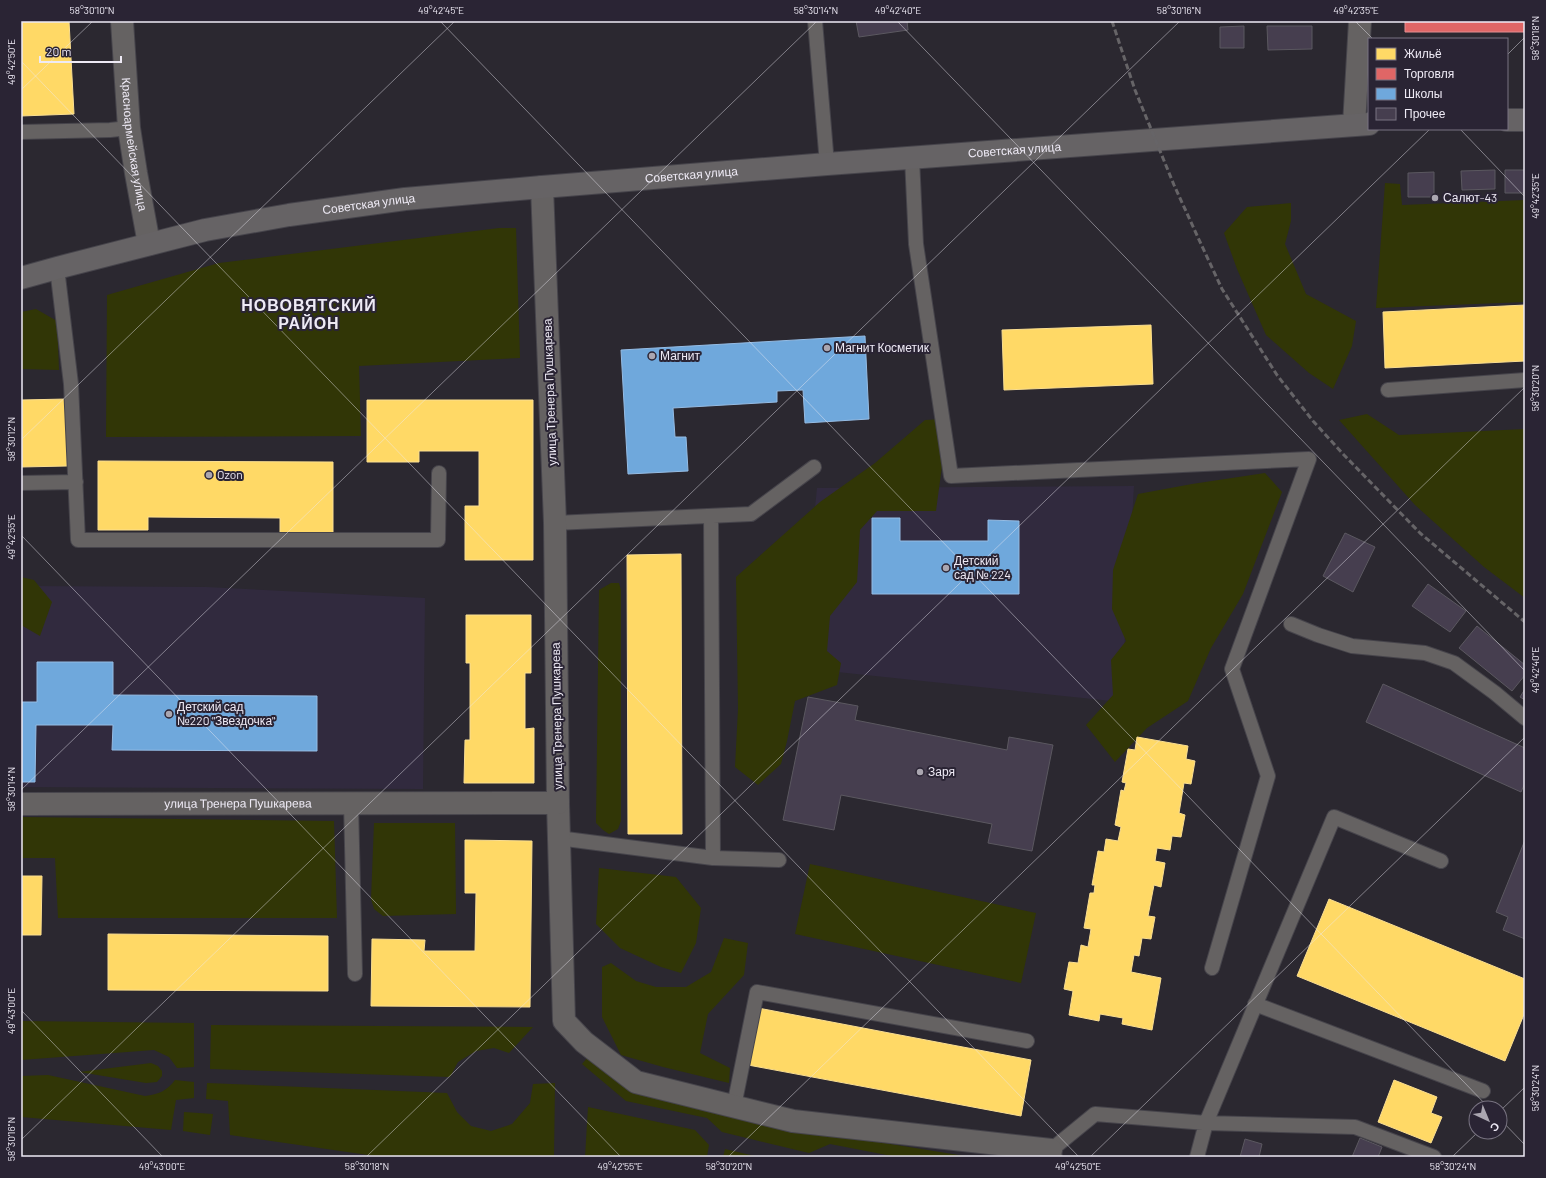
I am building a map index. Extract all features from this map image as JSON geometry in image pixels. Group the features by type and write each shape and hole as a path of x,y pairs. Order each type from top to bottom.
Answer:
{"main road":[{"path":"1508,120 1525,120"},
{"name":"Советская улица","path":"21,278 205,230 289,214 405,199 827,164 1362,124"}],"street":[{"name":"Красноармейская улица","path":"122,21 129,128 149,244"},
{"path":"1360,21 1362,124"},
{"name":"улица Тренера Пушкарева","path":"21,804 558,803 555,524 542,187"},
{"path":"558,803 564,1021 584,1042 636,1082 793,1121 1053,1154"}],"lane":[{"path":"815,21 827,164"},
{"path":"21,132 110,130 129,128"},
{"path":"912,158 916,244 951,476 1308,459 1232,669 1268,776 1212,968"},
{"path":"58,268 72,384 78,540 438,540 439,473"},
{"path":"1388,390 1525,380"},
{"path":"555,524 751,514 814,466"},
{"path":"21,483 76,482"},
{"path":"711,516 713,858"},
{"path":"1291,624 1352,646 1425,653 1454,663 1495,693 1525,718"},
{"path":"351,803 354,974"},
{"path":"1197,1157 1206,1123 1334,817 1441,861"},
{"path":"558,838 713,858 779,860"},
{"path":"734,1106 757,992 1027,1041"},
{"path":"1256,1004 1483,1092"},
{"path":"1053,1154 1095,1114 1206,1123 1355,1127 1434,1157"}],"shaded area":[{"path":"1134,486 1121,702 799,668 817,488"},
{"path":"21,586 206,587 425,598 423,789 21,787"}],"green space":[{"path":"1385,183 1400,184 1402,205 1525,200 1525,302 1376,308"},
{"path":"1291,203 1291,221 1285,244 1306,294 1356,321 1352,346 1333,389 1309,373 1266,335 1237,269 1224,233 1247,207"},
{"path":"499,228 516,228 520,358 359,366 361,436 106,437 107,295 219,263"},
{"path":"36,309 57,321 59,370 21,369 21,312"},
{"path":"1367,414 1399,435 1525,429 1525,598 1484,567 1415,505 1339,420"},
{"path":"942,419 942,466 936,511 877,511 860,530 857,582 830,616 827,651 841,663 837,685 795,701 781,764 758,785 735,767 738,709 736,577 820,502 875,463 925,420"},
{"path":"1265,473 1282,492 1243,594 1211,648 1188,701 1147,728 1115,762 1086,725 1113,695 1111,660 1126,641 1112,609 1113,570 1138,494"},
{"path":"21,577 34,580 52,602 40,636 21,625"},
{"path":"611,583 619,583 621,590 621,821 618,829 609,834 596,823 599,590"},
{"path":"21,817 334,821 337,918 58,918 55,858 21,858"},
{"path":"374,823 455,823 456,914 383,916 374,909 371,899"},
{"path":"810,864 1036,913 1021,983 795,934"},
{"path":"599,868 676,877 701,908 696,943 681,973 661,967 620,948 596,924"},
{"path":"724,938 748,943 744,975 708,1014 700,1053 730,1068 729,1083 621,1055 602,1017 602,967 611,963 636,981 656,987 686,987 711,972"},
{"path":"21,1021 194,1023 194,1067 177,1068 169,1057 154,1050 21,1060"},
{"path":"211,1025 533,1027 509,1053 494,1048 476,1051 458,1062 450,1077 210,1069"},
{"path":"588,1057 822,1133 971,1157 897,1157 830,1144 809,1153 722,1132 707,1118 626,1101 582,1064"},
{"path":"151,1063 158,1066 162,1071 162,1076 157,1082 146,1083 79,1072"},
{"path":"48,1075 145,1096 162,1091 169,1087 175,1080 194,1082 194,1098 176,1100 171,1130 21,1117 21,1076"},
{"path":"207,1083 447,1093 457,1112 471,1126 491,1131 512,1124 530,1103 533,1084 555,1083 554,1157 382,1157 230,1135 228,1101 206,1099"},
{"path":"588,1107 695,1130 709,1145 707,1157 585,1157"},
{"path":"184,1112 213,1114 210,1135 183,1131"},
{"path":"725,1149 759,1157 723,1157"}],"building: Жильё":[{"path":"21,21 69,21 74,114 21,116"},
{"path":"1525,305 1525,361 1385,368 1383,312"},
{"path":"1151,325 1153,384 1004,390 1002,330"},
{"path":"67,399 67,466 21,467 21,400"},
{"path":"367,400 533,400 533,560 465,560 465,506 479,506 479,451 419,451 419,462 367,462"},
{"path":"98,461 333,462 333,533 280,533 280,518 148,517 148,530 98,530"},
{"path":"681,554 682,834 628,834 627,555"},
{"path":"466,615 531,615 531,673 525,673 525,729 534,728 534,783 464,783 465,740 470,740 470,663 466,663"},
{"path":"1137,737 1188,746 1186,759 1195,761 1191,784 1184,783 1179,813 1185,815 1181,837 1172,836 1170,850 1157,848 1155,861 1165,863 1161,887 1154,885 1148,916 1155,917 1151,939 1142,938 1139,956 1134,955 1131,972 1161,978 1152,1030 1122,1024 1123,1018 1100,1014 1099,1021 1069,1015 1073,991 1064,989 1069,962 1078,963 1081,945 1088,947 1091,929 1084,928 1090,893 1094,893 1095,885 1092,885 1098,851 1104,852 1106,839 1118,841 1121,827 1115,825 1121,790 1124,791 1126,783 1122,782 1128,749 1135,750"},
{"path":"465,840 532,841 530,1007 371,1006 372,939 425,940 424,951 475,951 476,893 465,893"},
{"path":"21,876 42,876 41,935 21,935"},
{"path":"1329,899 1525,979 1525,1012 1505,1061 1297,976"},
{"path":"108,934 328,936 328,991 108,990"},
{"path":"758,1008 1031,1060 1021,1116 748,1065"},
{"path":"1394,1080 1437,1097 1431,1113 1442,1117 1431,1143 1378,1122"}],"building: Торговля":[{"path":"1405,21 1525,21 1525,32 1405,32"}],"building: Школы":[{"path":"865,336 869,419 805,423 803,390 777,391 777,402 673,408 675,437 686,437 688,471 628,474 621,350"},
{"name":"Детский сад № 224","path":"872,518 900,518 900,541 988,541 988,520 1019,521 1019,594 872,594"},
{"name":"Детский сад №220 \"Звездочка\"","path":"37,662 113,662 113,695 317,696 317,751 112,750 113,725 36,725 35,782 21,782 21,702 37,702"}],"building: Прочее":[{"path":"856,21 907,21 908,30 859,37"},
{"path":"1244,26 1244,48 1220,48 1220,27"},
{"path":"1267,26 1312,26 1312,49 1268,50"},
{"path":"1495,170 1495,189 1462,190 1461,171"},
{"path":"1505,170 1525,170 1525,193 1505,193"},
{"path":"1434,172 1434,197 1408,197 1408,173"},
{"path":"1345,533 1375,547 1353,592 1323,576"},
{"path":"1428,584 1466,611 1450,632 1412,606"},
{"path":"1477,626 1525,665 1525,675 1512,691 1459,648"},
{"path":"1383,684 1525,748 1525,783 1521,792 1366,722"},
{"path":"1525,689 1525,700 1520,697"},
{"name":"Заря","path":"808,697 858,706 855,720 1007,750 1009,737 1053,745 1032,851 988,843 992,824 841,795 834,830 783,820"},
{"path":"1525,840 1525,939 1503,930 1508,917 1496,912"},
{"path":"1360,1138 1382,1147 1378,1157 1352,1157"},
{"path":"1245,1139 1262,1144 1259,1157 1240,1157"}],"railway":[{"path":"1112,21 1135,90 1174,185 1201,244 1222,289 1277,375 1313,421 1420,533 1525,622"}],"place":[{"name":"Салют-43","path":"1435,198"},
{"name":"Магнит Косметик","path":"827,348"},
{"name":"Магнит","path":"652,356"},
{"name":"Ozon","path":"209,475"},
{"name":"Детский сад № 224","path":"946,568"},
{"name":"Детский сад №220 \"Звездочка\"","path":"169,714"},
{"name":"Заря","path":"920,772"}],"district":[{"name":"НОВОВЯТСКИЙ РАЙОН","path":"309,314"}]}
